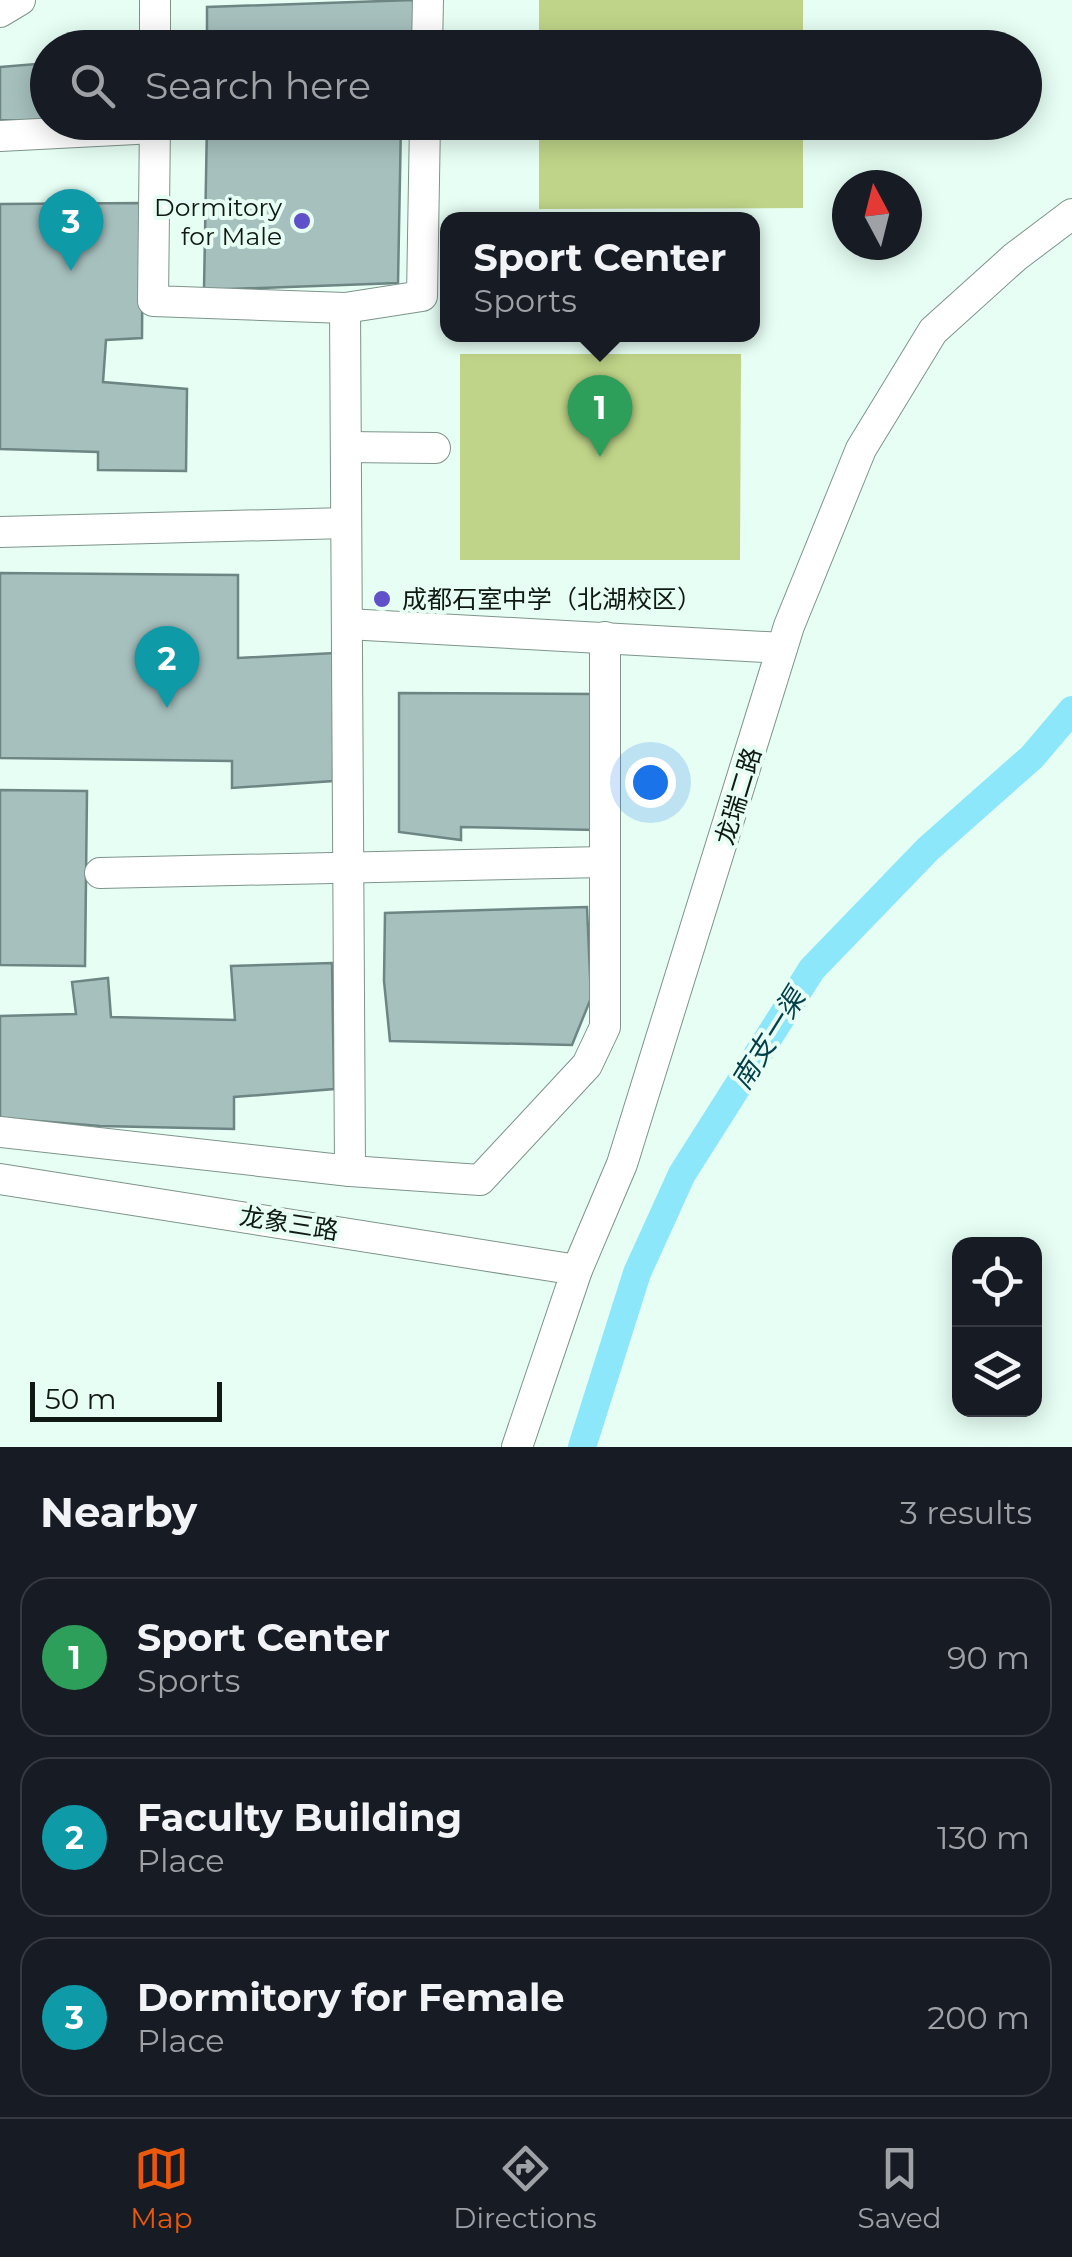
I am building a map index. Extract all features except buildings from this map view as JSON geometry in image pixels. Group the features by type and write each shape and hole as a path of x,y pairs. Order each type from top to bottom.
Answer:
{"street":[{"path":"0,12 20,0"},
{"path":"155,30 156,0"},
{"path":"427,30 428,0"},
{"path":"0,136 30,134"},
{"path":"154,140 153,301 345,308 422,296 426,140"},
{"name":"龙瑞二路","path":"517,1447 577,1270 622,1164 782,648 861,448 933,331 1015,257 1072,214"},
{"path":"345,308 350,1171"},
{"path":"346,447 435,448"},
{"path":"0,532 346,523"},
{"path":"346,624 782,648"},
{"path":"0,1132 350,1171 480,1180 587,1065 605,1027 605,637"},
{"path":"100,873 605,862"},
{"name":"龙象三路","path":"0,1180 577,1270"}],"green space":[{"path":"539,0 803,0 803,30 539,30"},
{"path":"539,140 803,140 803,208 539,209"},
{"path":"460,354 741,354 740,560 460,560"}],"waterway":[{"name":"南支一渠","path":"582,1447 637,1273 682,1174 812,969 928,849 1032,757 1072,710"}],"place":[{"name":"Dormitory for Male","path":"302,221"},
{"name":"Dormitory for Female","path":"71,271"},
{"name":"Sport Center","path":"600,457"},
{"name":"成都石室中学（北湖校区）","path":"382,599"},
{"name":"Faculty Building","path":"167,708"}]}
